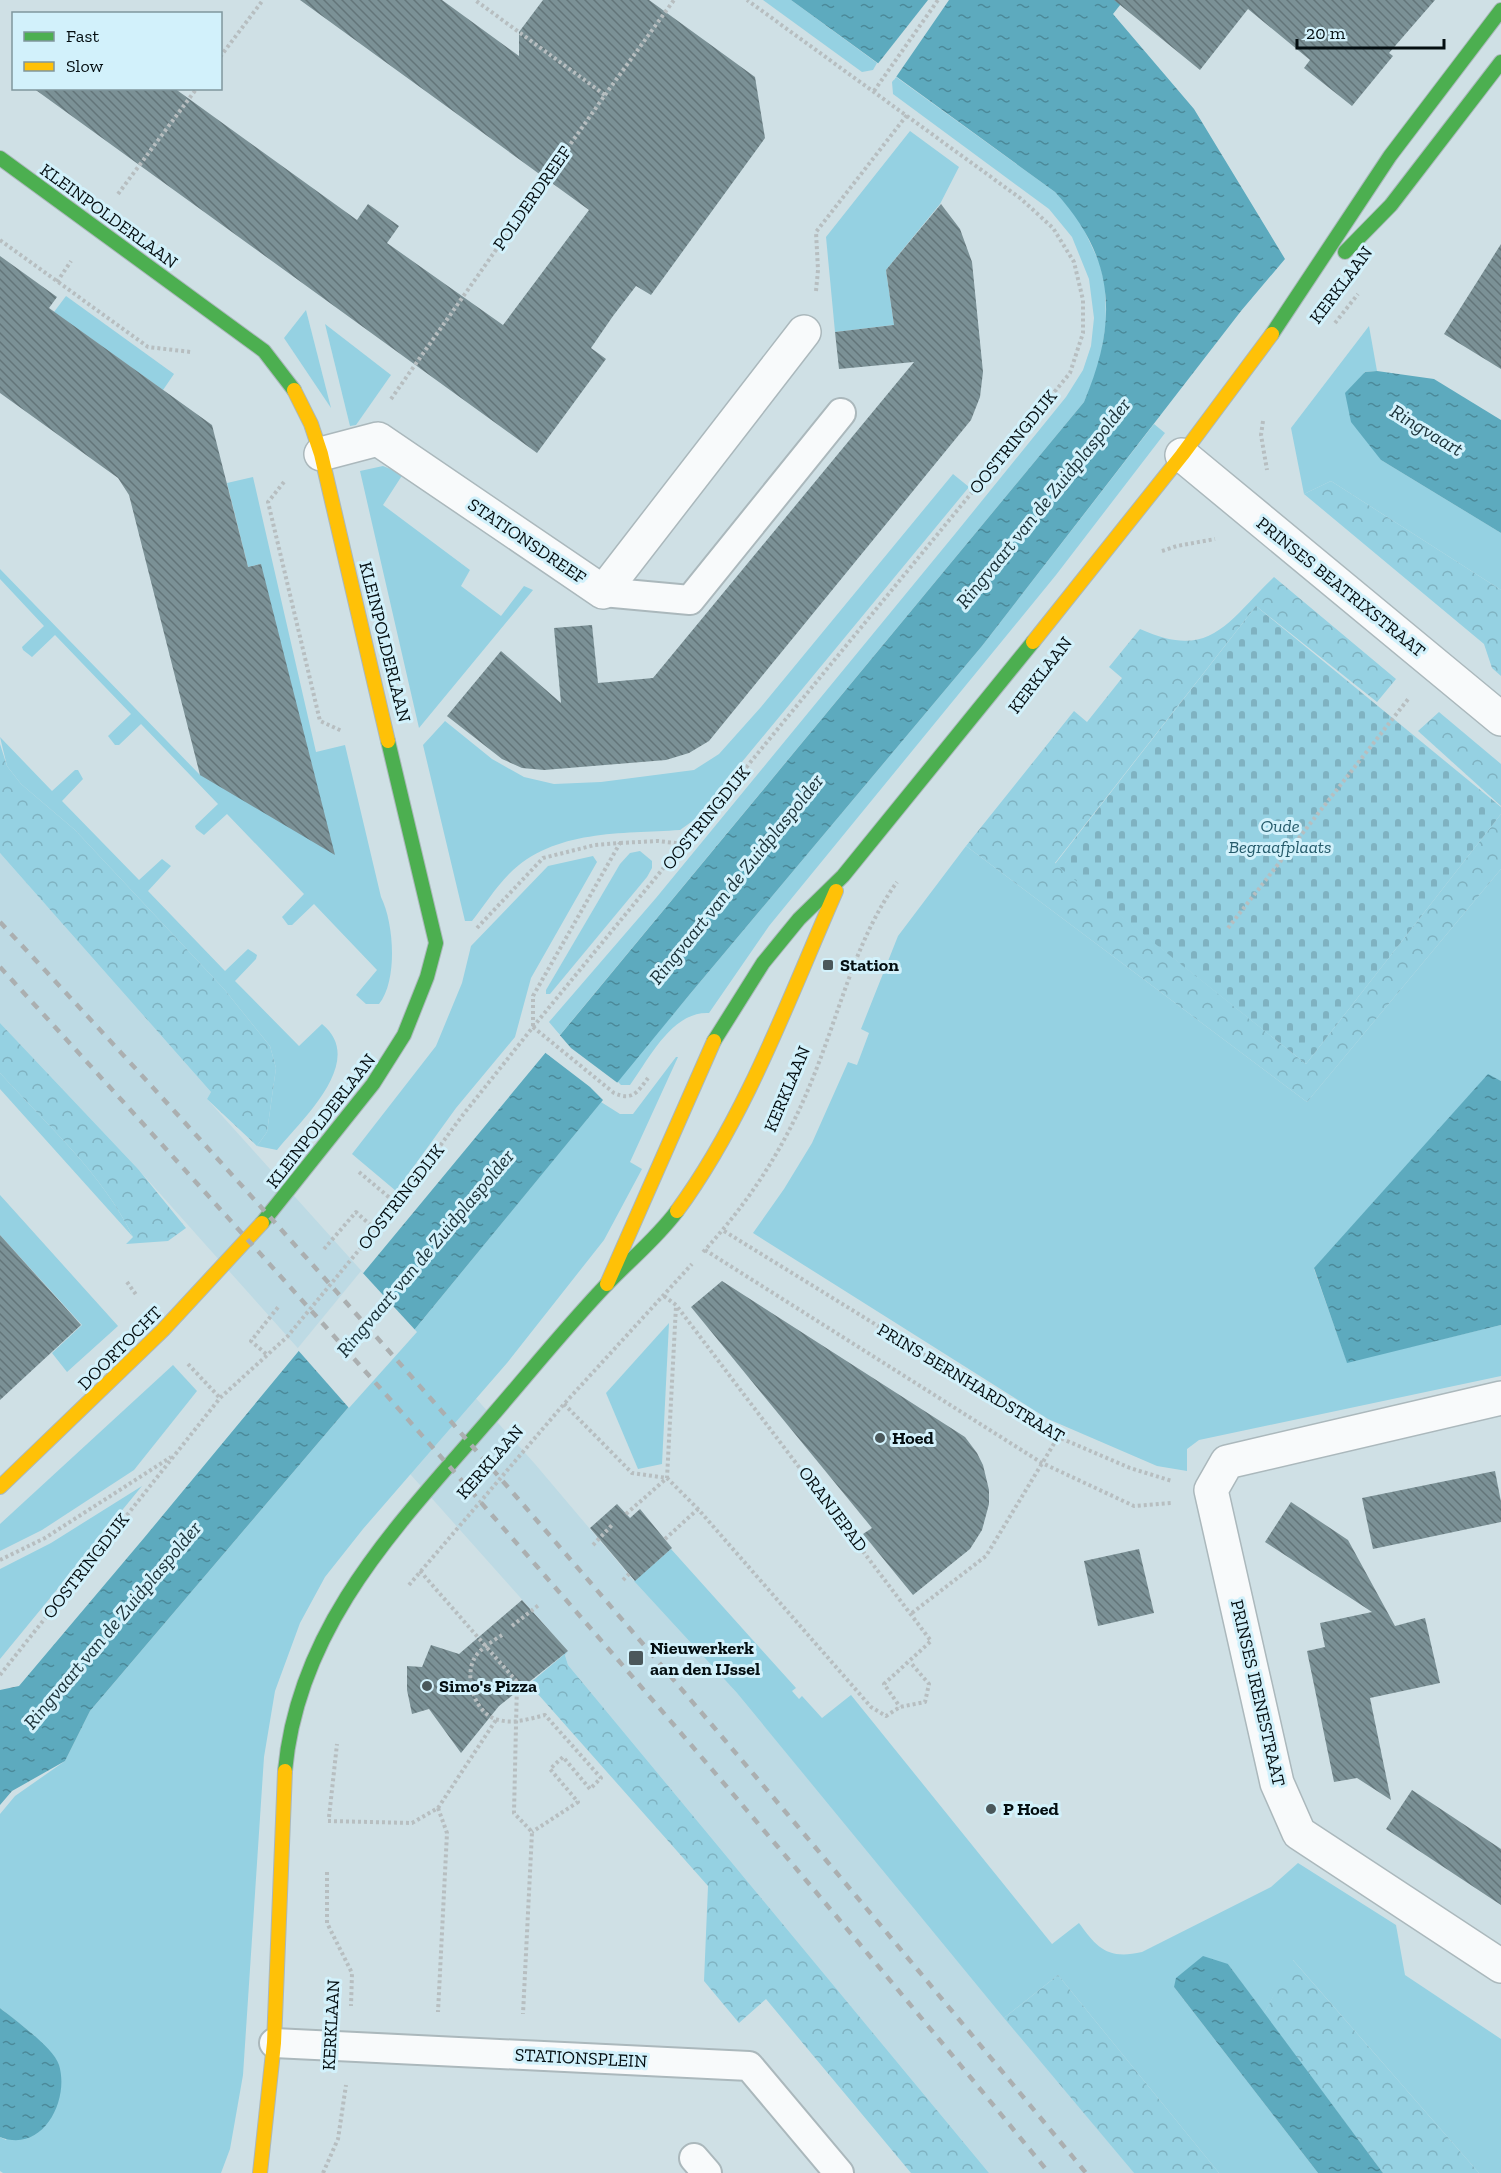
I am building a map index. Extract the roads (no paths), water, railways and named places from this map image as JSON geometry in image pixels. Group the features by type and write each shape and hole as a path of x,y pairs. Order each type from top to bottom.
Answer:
{"street":[{"name":"KERKLAAN","path":"607,1284 718,1032 763,963 799,918 843,876 943,756 1182,455 1288,312 1390,156 1501,10"},
{"name":"KERKLAAN","path":"1288,312 1391,205 1501,62"},
{"name":"KLEINPOLDERLAAN","path":"0,158 264,351 288,378 309,414 321,454 436,943 428,980 411,1023 390,1063 356,1110 260,1229"},
{"name":"STATIONSDREEF","path":"321,454 378,439 603,592 804,332"},
{"name":"PRINSES BEATRIXSTRAAT","path":"1182,455 1501,719"},
{"name":"KERKLAAN","path":"260,2173 274,2043 285,1768 303,1684 332,1620 382,1544 607,1284 665,1227 693,1189 752,1082 843,876"},
{"name":"DOORTOCHT","path":"0,1487 136,1359 260,1229"},
{"name":"PRINSES IRENESTRAAT","path":"1501,1398 1227,1462 1211,1490 1277,1783 1299,1833 1501,1966"},
{"path":"244,2173 262,2149"}],"lane":[{"path":"603,592 690,600 841,413"},
{"name":"STATIONSPLEIN","path":"274,2043 749,2066 839,2173"}],"water":[{"name":"Ringvaart van de Zuidplaspolder","path":"791,0 1124,0 1113,14 1194,109 1285,259 1241,311 982,646 690,994 415,1329 90,1711 65,1761 12,1791 0,1805 0,1690 19,1686 144,1538 1084,402 1102,345 1106,318 1105,292 1100,266 1090,241 1075,217 1055,192"},
{"name":"Ringvaart","path":"1377,371 1434,379 1501,420 1501,533 1381,460 1351,422 1345,393 1365,372"},
{"path":"1488,1074 1501,1081 1501,1325 1347,1363 1314,1268"},
{"path":"1203,1956 1228,1964 1383,2173 1318,2173 1174,1987 1176,1978"},
{"path":"0,2008 50,2051 59,2065 60,2094 56,2108 40,2131 28,2138 15,2140 0,2137"}],"railway":[{"path":"0,922 141,1074 553,1539 821,1854 1086,2173"},
{"path":"0,967 135,1114 533,1562 794,1865 1049,2173"}],"place":[{"name":"Station","path":"828,965"},
{"name":"Hoed","path":"880,1438"},
{"name":"Nieuwerkerk aan den IJssel","path":"636,1658"},
{"name":"Simo's Pizza","path":"427,1686"},
{"name":"P Hoed","path":"991,1809"}],"park label":[{"name":"Oude Begraafplaats","path":"1280,836"}]}
